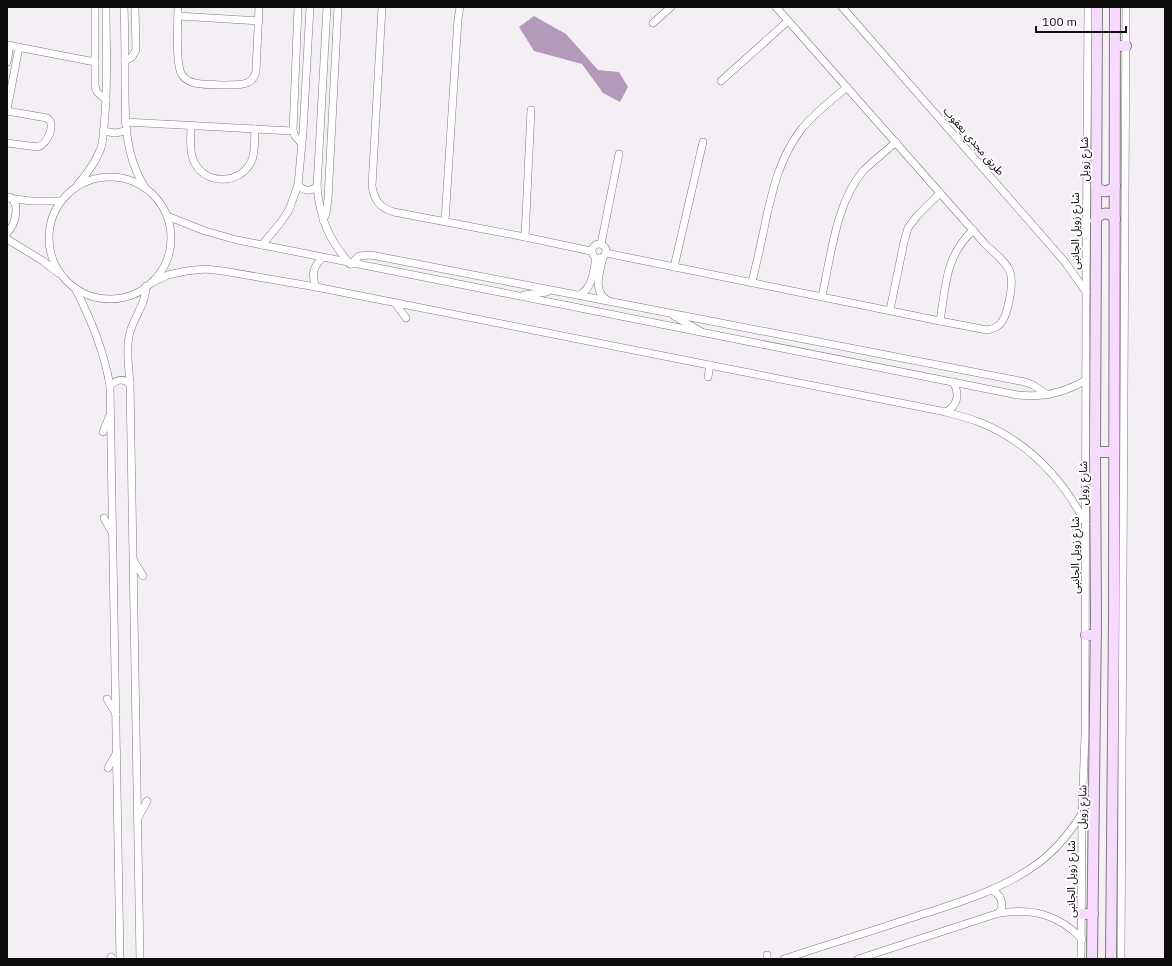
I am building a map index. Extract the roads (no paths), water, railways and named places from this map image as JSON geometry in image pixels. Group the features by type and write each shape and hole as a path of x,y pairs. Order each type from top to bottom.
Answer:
{"main road":[{"name":"شارع زويل","path":"1092,959 1091,635 1096,619 1096,584 1090,544 1095,452 1091,341 1096,186 1092,44 1097,7"},
{"path":"1111,959 1114,616 1115,7"},
{"path":"1115,46 1126,46"},
{"path":"1096,186 1105,192 1111,190 1115,186"},
{"path":"1096,221 1098,216 1103,214 1111,215 1115,219"},
{"path":"1095,452 1114,452"},
{"path":"1096,584 1099,588 1104,590 1109,588 1114,583"},
{"path":"1096,619 1099,614 1104,612 1110,612 1114,616"},
{"path":"1082,914 1093,914"}],"street":[{"path":"95,7 95,86 101,97 106,100"},
{"path":"62,276 52,258 48,239 51,219 61,201 90,170 97,158 101,146 104,131 106,100 106,7"},
{"path":"124,7 126,131 134,167 145,188"},
{"path":"125,61 132,57 136,50 135,7"},
{"path":"178,7 180,70 186,79 196,83 241,84 249,82 256,71 259,7"},
{"path":"298,7 293,131 295,136 302,144"},
{"path":"262,245 289,210 298,186 310,7"},
{"path":"327,7 317,187 323,220 337,248 350,264"},
{"path":"323,220 326,214 328,199 338,7"},
{"path":"382,7 372,186 373,195 376,201 387,210 592,251 593,255 674,267 752,282 890,310 940,322 988,330 1000,325 1004,318 1012,286 1010,271 1006,265 940,193 776,7"},
{"path":"444,221 460,7"},
{"path":"653,23 671,7"},
{"name":"طريق مجدي يعقوب","path":"842,7 1065,262 1086,292"},
{"name":"شارع زويل الجانبى","path":"1081,959 1082,814 1091,635 1090,544 1086,524 1086,380 1091,341 1086,292 1092,44 1088,7"},
{"path":"1122,959 1126,7"},
{"path":"95,15 106,15"},
{"path":"178,16 259,21"},
{"path":"721,81 788,21"},
{"path":"7,62 9,45 95,62"},
{"path":"7,143 39,147 46,141 52,126 50,120 47,118 7,110 19,47"},
{"path":"752,282 775,179 782,161 790,145 801,130 813,117 847,87"},
{"path":"525,237 531,110"},
{"path":"125,122 293,131"},
{"path":"190,125 191,152 196,166 205,175 219,180 236,177 242,173 251,162 255,128"},
{"path":"104,131 115,133 126,131"},
{"path":"674,267 703,142"},
{"path":"822,296 844,202 853,185 863,172 896,142"},
{"path":"601,244 619,154"},
{"path":"7,239 43,261 75,288 90,296 107,299 124,297 140,291 149,284 162,269 169,252 171,234 167,216 158,200 145,188 134,181 109,176 90,180 72,189"},
{"path":"298,186 307,191 317,187"},
{"path":"890,310 908,228 916,216 940,193"},
{"path":"9,197 30,202 61,201"},
{"path":"7,233 16,216 15,207 9,197"},
{"path":"167,216 212,234 350,264 520,296 703,334 1018,395 1048,395 1068,390 1086,380"},
{"path":"940,322 951,262 960,245 974,230"},
{"path":"592,251 594,246 601,244"},
{"path":"579,295 584,293 590,284 606,248 601,244"},
{"path":"350,264 359,256 371,255 1025,382 1048,395"},
{"path":"602,256 598,287 600,293 609,301"},
{"path":"316,288 313,280 313,272 316,264 322,258"},
{"path":"140,959 130,384 128,345 131,329 144,301 149,284 168,275 205,269 223,271 395,303 946,412 993,428 1035,457 1048,468 1066,490 1086,524"},
{"path":"75,288 87,311 101,346 110,386 117,715 120,959"},
{"path":"520,296 546,292 559,292"},
{"path":"395,303 406,318"},
{"path":"666,312 703,334"},
{"path":"708,377 710,365"},
{"path":"110,386 114,381 120,379 130,384"},
{"path":"946,412 955,404 957,399 958,393 953,382"},
{"path":"103,432 111,414"},
{"path":"104,518 113,535"},
{"path":"133,560 143,576"},
{"path":"107,699 117,715"},
{"path":"108,768 117,752"},
{"path":"138,819 147,801"},
{"path":"784,959 950,905 991,890 1022,873 1045,857 1062,841 1082,814"},
{"path":"991,890 997,893 1001,899 1002,907 999,913"},
{"path":"858,959 999,913 1021,911 1050,916 1063,923 1082,939"}]}
